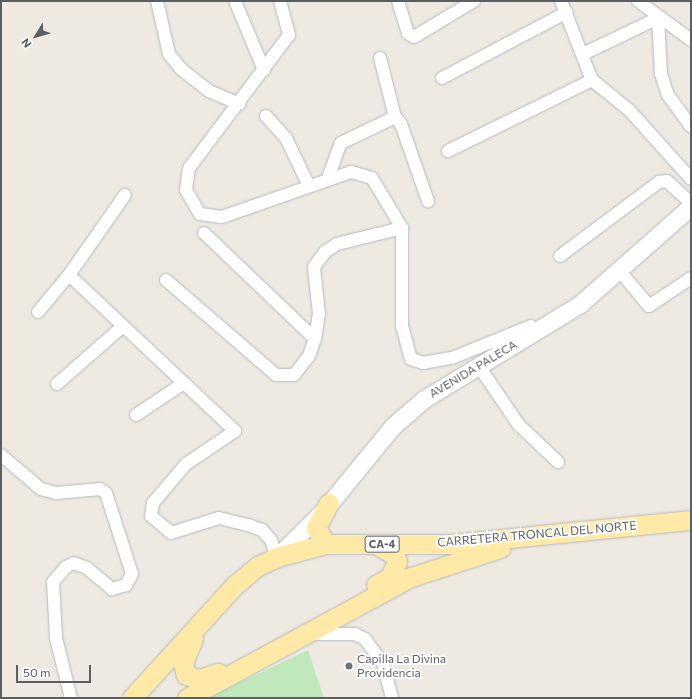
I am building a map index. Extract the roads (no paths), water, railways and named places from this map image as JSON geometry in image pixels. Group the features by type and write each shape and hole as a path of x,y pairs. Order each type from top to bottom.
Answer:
{"main road":[{"name":"AVENIDA PALECA","path":"277,557 329,504 393,426 424,398 580,304 691,205"},
{"path":"326,544 316,528 329,504"},
{"name":"CARRETERA TRONCAL DEL NORTE","path":"132,698 249,572 277,557 326,544 450,544 691,520"},
{"name":"CARRETERA TRONCAL DEL NORTE","path":"187,698 269,650 411,577 468,556 561,540 691,531"},
{"path":"269,650 314,620 390,577 396,567 395,555 374,544"},
{"path":"198,626 183,663 189,678 199,679 247,664"}],"street":[{"path":"156,1 169,54 181,69 197,83 239,104"},
{"path":"235,1 247,38 264,70"},
{"path":"280,1 289,35 239,104 189,168 186,190 200,214 222,217 328,178 350,172 372,178 402,228 402,326 411,359 423,363 452,358 580,304"},
{"path":"398,1 408,33 414,37 474,1"},
{"path":"638,1 658,18 691,40"},
{"path":"442,78 564,6 592,80 630,111 691,179"},
{"path":"583,54 658,18"},
{"path":"658,18 661,74 668,95 691,127"},
{"path":"380,58 395,117 401,124 428,202"},
{"path":"448,151 592,80"},
{"path":"266,116 286,138 309,186"},
{"path":"328,178 341,142 395,117"},
{"path":"560,256 659,182 667,180 691,205"},
{"path":"38,312 68,275 125,195"},
{"path":"166,280 276,375 294,375 309,356 315,339 319,314 314,267 325,252 337,244 402,228"},
{"path":"204,233 315,339"},
{"path":"619,270 649,306 691,278"},
{"path":"68,275 236,430 186,464 153,503 151,516 171,533 219,518 248,525 262,530 271,540 277,557"},
{"path":"57,384 123,326"},
{"path":"478,365 519,425 558,462"},
{"path":"136,415 184,383"},
{"path":"1,455 41,489 56,493 100,489 106,493 132,574 126,585 112,589 87,568 74,563 66,567 53,582 56,638 71,698"},
{"path":"299,635 355,634 365,639 383,664 392,698"}],"place":[{"name":"Capilla La Divina Providencia","path":"349,666"}]}
